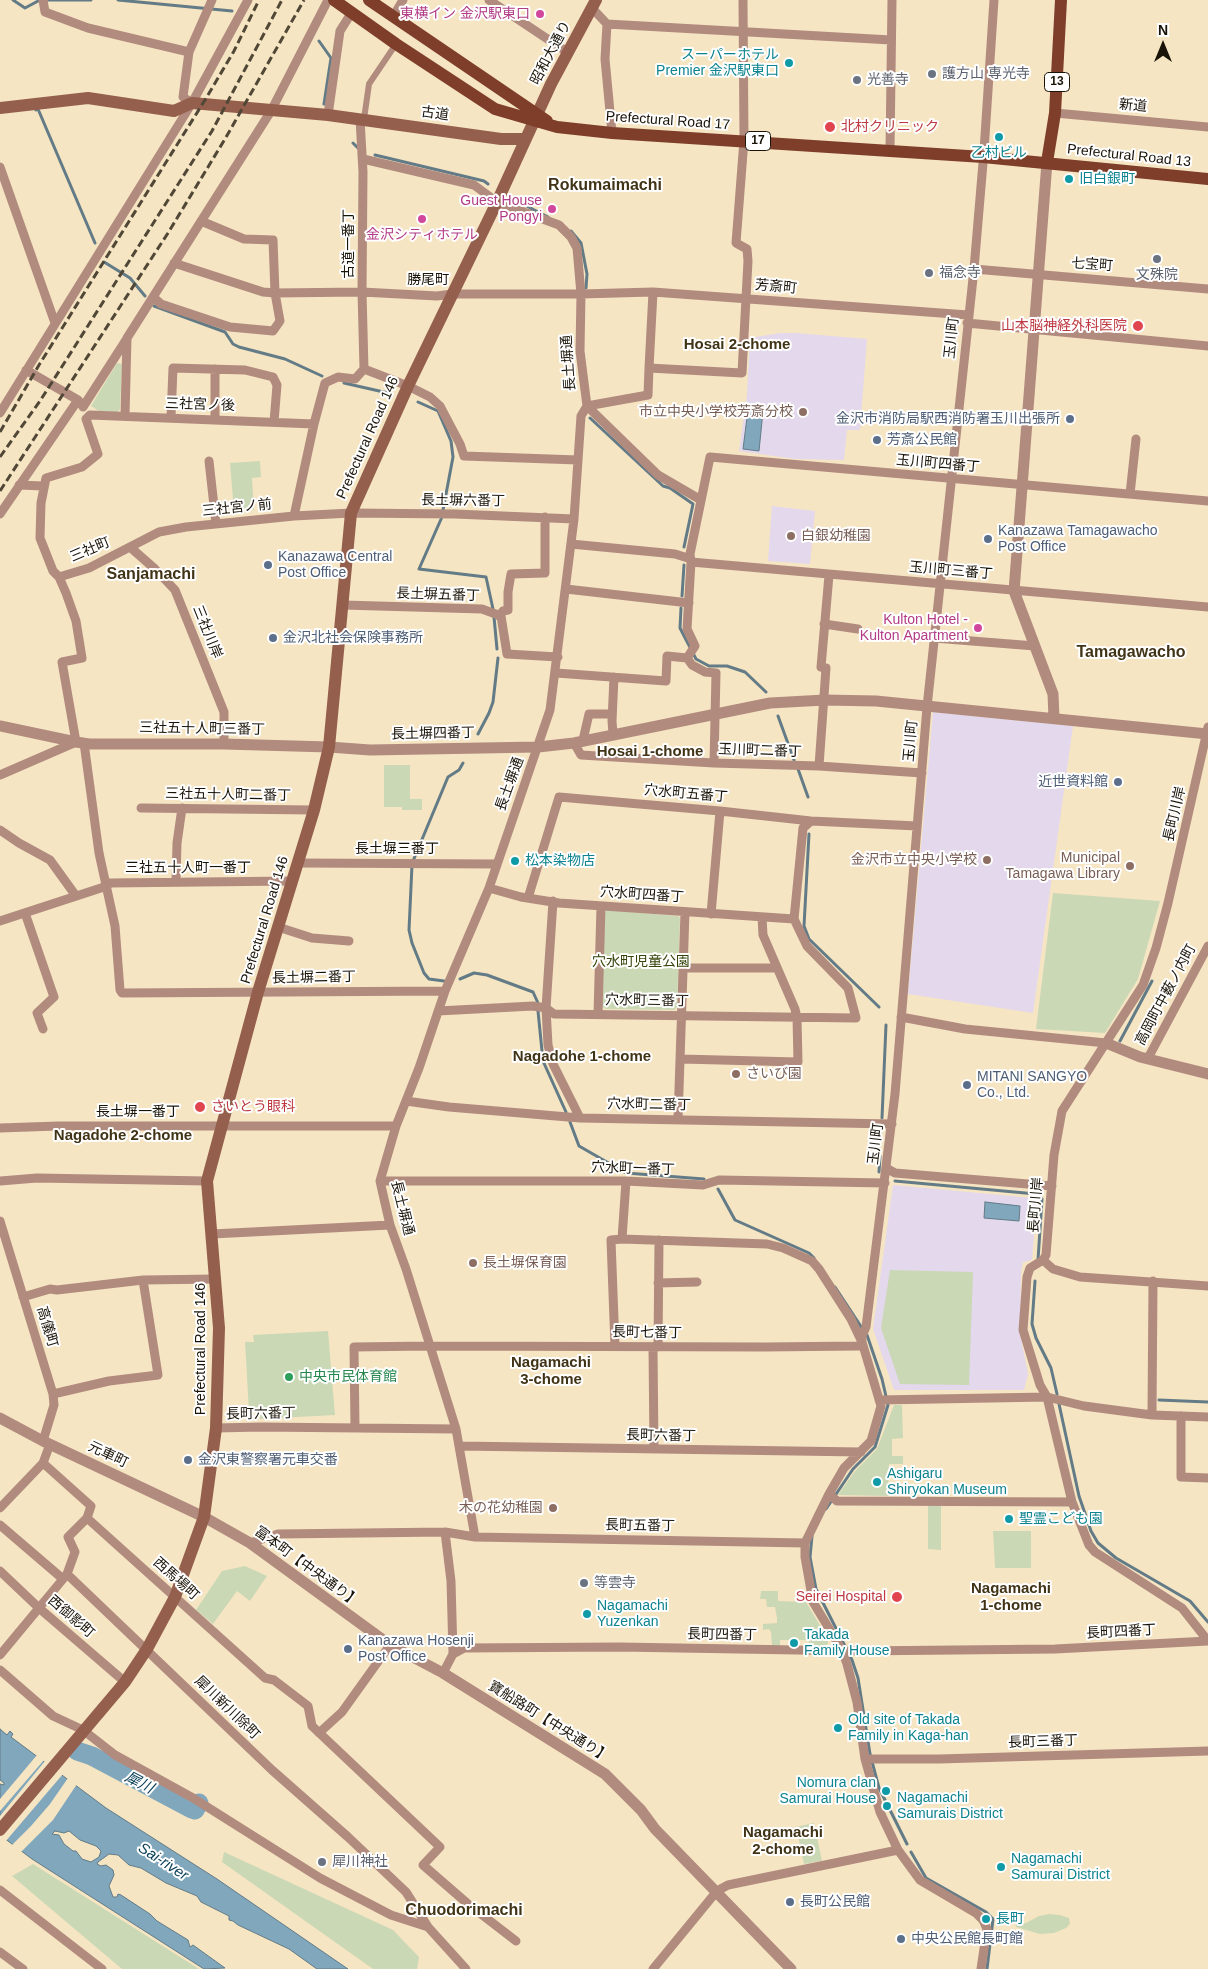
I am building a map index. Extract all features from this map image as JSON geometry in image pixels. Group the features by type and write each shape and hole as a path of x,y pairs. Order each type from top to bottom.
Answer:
{"main road":[{"name":"Prefectural Road 17","path":"334,0 396,44 495,109 535,117"},
{"name":"Prefectural Road 17","path":"368,0 535,117 557,128 1047,162"},
{"name":"13","path":"1047,162 1055,112 1061,0"},
{"name":"昭和大通り","path":"535,117 567,52 594,4"},
{"path":"0,108 88,98 174,111 192,103"},
{"name":"古道","path":"192,103 362,119 501,139 525,139"},
{"name":"Prefectural Road 146","path":"0,1830 125,1682 147,1648 175,1597 204,1517 216,1428 219,1328 207,1181 258,992 314,810 329,746 350,513 408,386 497,202 535,117"},
{"name":"Prefectural Road 13","path":"1047,162 1208,179"}],"street":[{"path":"0,514 19,485 81,404 127,338 271,110 328,0"},
{"path":"393,17 404,0"},
{"path":"489,0 567,52"},
{"path":"649,368 742,373 747,249 736,243 744,140 743,0"},
{"path":"890,150 892,0"},
{"name":"玉川町","path":"862,1339 866,1327 892,1124 934,638 974,269 994,0"},
{"path":"0,413 4,401 26,370 192,103 247,1"},
{"path":"43,2 44,12 88,28 190,52"},
{"path":"192,103 183,97 190,52 210,4"},
{"path":"594,4 607,24 605,59 612,133"},
{"path":"334,116 330,101 340,31 352,12"},
{"path":"607,24 891,40"},
{"name":"古道一番丁","path":"364,368 362,119 369,84 396,44"},
{"name":"新道","path":"1055,112 1208,127"},
{"name":"長土塀通","path":"363,159 474,185 497,202 559,225 571,237 577,248 581,294 580,351 587,406 580,416 574,519 550,710 489,888 445,991 419,1068 396,1126 380,1181 390,1225 406,1269 456,1429 475,1537"},
{"path":"1047,162 1014,591 1053,694 1054,718"},
{"path":"0,167 55,323"},
{"path":"153,296 161,304 230,327 273,331 280,321 275,293 273,240 244,239 201,220"},
{"name":"勝尾町","path":"174,263 263,292 275,293 362,292 436,296 452,294 581,294"},
{"name":"七宝町","path":"974,269 1208,289"},
{"path":"587,406 648,395 653,292"},
{"name":"芳斎町","path":"581,294 653,292 746,299 968,319 1034,330 1208,346"},
{"path":"125,416 127,338"},
{"path":"171,418 173,368 245,370 273,377 277,385 274,422"},
{"path":"294,516 314,424 325,384 338,377 356,379 364,368 430,397 440,406 460,444 464,456 578,460"},
{"path":"215,369 215,420"},
{"path":"26,370 81,404 88,417 98,454 82,468 46,478 43,486 40,538 53,571 59,577 76,622 82,658 62,662 80,743 94,826 107,886"},
{"path":"587,406 658,475 701,500 691,560 687,629 695,646 690,654 692,665 705,672 716,673 714,763"},
{"name":"三社宮ノ後","path":"88,417 125,416 314,424"},
{"path":"1130,494 1136,439"},
{"name":"玉川町四番丁","path":"701,500 710,457 1208,500"},
{"path":"209,460 216,524"},
{"path":"19,485 43,486"},
{"name":"三社宮ノ前","path":"130,547 159,532 186,527 294,516 350,513"},
{"name":"長土塀六番丁","path":"350,513 574,519"},
{"path":"545,517 545,572 511,574 508,610 499,616 501,616 507,654 558,657"},
{"name":"玉川町三番丁","path":"571,544 675,554 691,560 829,575 1208,607"},
{"name":"三社町","path":"59,577 89,568 130,547"},
{"name":"三社川岸","path":"130,547 175,590 224,712 224,744"},
{"path":"820,766 826,668 820,668 829,575"},
{"path":"566,589 689,603"},
{"name":"長土塀五番丁","path":"343,605 482,609 499,616"},
{"path":"824,624 858,629"},
{"path":"934,638 1035,646"},
{"path":"556,673 666,681 666,656 690,654"},
{"path":"613,734 614,677"},
{"name":"長土塀四番丁","path":"329,746 370,750 538,747 579,741 770,703 825,700 876,700 928,707 1208,732"},
{"path":"579,741 589,714 612,714"},
{"name":"三社五十人町三番丁","path":"0,726 80,743 329,746"},
{"name":"長町川岸","path":"1043,1260 1046,1255 1047,1219 1054,1155 1062,1111 1143,985 1156,948 1208,732"},
{"name":"玉川町二番丁","path":"579,741 581,755 922,772"},
{"path":"0,774 80,743"},
{"name":"穴水町五番丁","path":"528,898 559,797 720,810 811,820 917,826"},
{"name":"三社五十人町二番丁","path":"141,808 314,810"},
{"path":"176,881 177,843 182,808"},
{"path":"711,914 720,810"},
{"path":"794,919 803,828 811,820"},
{"path":"0,830 50,860 76,896"},
{"name":"長土塀三番丁","path":"298,863 496,864"},
{"name":"三社五十人町一番丁","path":"0,921 107,886 110,883 292,881"},
{"name":"長土塀二番丁","path":"107,886 115,926 120,990 122,993 445,991"},
{"name":"穴水町四番丁","path":"489,888 528,898 601,906 794,919"},
{"path":"553,901 551,956 546,1008 548,1045 553,1064 580,1118"},
{"path":"598,1014 601,906"},
{"path":"678,1119 682,1059 681,1016 685,912"},
{"path":"25,913 54,997 37,1013 43,1029"},
{"path":"682,1059 798,1062 797,1018 763,935 762,917"},
{"name":"穴水町三番丁","path":"438,1011 533,1006 546,1008 554,1014 856,1018 848,988 807,946 794,919"},
{"path":"278,928 312,938 349,941"},
{"name":"高岡町中薮ノ内町","path":"1148,1058 1208,946"},
{"path":"683,968 777,968"},
{"path":"901,1017 965,1029 1106,1043 1140,1057 1208,1074"},
{"name":"穴水町二番丁","path":"406,1101 459,1108 580,1118 892,1124"},
{"name":"長土塀一番丁","path":"0,1128 58,1126 396,1126"},
{"path":"886,1168 895,1173 1052,1186"},
{"path":"0,1181 37,1178 207,1181"},
{"name":"穴水町一番丁","path":"380,1181 626,1181 703,1185 719,1180 885,1183"},
{"path":"622,1239 626,1181"},
{"name":"高儀町","path":"0,1221 53,1394 54,1405 47,1442"},
{"path":"212,1234 390,1225"},
{"path":"616,1346 611,1240 767,1244 783,1248 812,1261 851,1319 862,1339 881,1406 872,1442 844,1468 828,1494 805,1543 805,1557 814,1602 842,1650 857,1702 866,1758 880,1812 898,1850 920,1880 976,1913 984,1920 986,1929 980,1969"},
{"path":"654,1449 659,1240"},
{"path":"1208,1286 1080,1277 1052,1269 1043,1260 1030,1268 1027,1277 1023,1330 1040,1385 1047,1397 1072,1502 1089,1545 1095,1552 1182,1608 1208,1641"},
{"path":"23,1297 50,1289 56,1290 143,1280 216,1279"},
{"path":"53,1394 109,1381 158,1375 143,1280"},
{"path":"1152,1415 1153,1281"},
{"path":"658,1283 697,1282"},
{"name":"長町七番丁","path":"355,1428 354,1347 859,1346 862,1339"},
{"path":"879,1400 1047,1397 1084,1406 1152,1415 1208,1417"},
{"path":"1180,1416 1182,1477 1208,1478"},
{"name":"元車町","path":"0,1418 204,1517"},
{"name":"長町六番丁","path":"216,1428 261,1426 456,1429"},
{"path":"0,1508 43,1462 47,1442"},
{"name":"長町六番丁","path":"460,1446 861,1452"},
{"path":"0,1655 65,1576 76,1552 68,1537 87,1518 91,1506 43,1462"},
{"path":"828,1494 837,1501 1072,1502"},
{"name":"富本町【中央通り】","path":"204,1517 250,1543 390,1645"},
{"name":"西馬場町","path":"87,1518 266,1678 274,1680 308,1706 312,1726 319,1733"},
{"name":"犀川新川除町","path":"0,1525 65,1576 147,1648 272,1770 348,1837 406,1892 428,1927 466,1969"},
{"path":"443,1673 453,1654 451,1581 445,1532"},
{"name":"長町五番丁","path":"250,1543 278,1534 445,1532 475,1537 805,1543"},
{"name":"西御影町","path":"0,1571 39,1608 125,1682"},
{"name":"長町四番丁","path":"453,1654 464,1648 620,1647 856,1651 1055,1649 1208,1641"},
{"path":"390,1645 342,1712 319,1733 440,1847 423,1865 468,1904 516,1941"},
{"name":"寶船路町【中央通り】","path":"390,1645 443,1673 605,1774 641,1810 655,1829 791,1969"},
{"path":"0,1670 53,1716 115,1756 192,1798 320,1878 391,1915 428,1927"},
{"name":"長町三番丁","path":"866,1758 1208,1751"},
{"path":"653,1969 716,1891 728,1885 898,1850"},
{"path":"0,1890 102,1969"},
{"path":"0,1953 23,1969"}],"shaded area":[{"name":"市立中央小学校芳斎分校","path":"780,333 867,339 860,430 847,430 844,460 795,459 739,451 747,395 750,338"},
{"name":"白銀幼稚園","path":"772,506 815,511 810,564 768,561"},
{"name":"金沢市立中央小学校","path":"933,712 1073,726 1033,1013 908,994"},
{"path":"893,1185 1033,1198 1037,1203 1032,1260 1023,1262 1021,1271 1020,1334 1028,1374 1024,1390 894,1390 873,1329"}],"green space":[{"path":"117,363 122,364 120,409 117,413 102,413 91,406"},
{"path":"260,461 261,477 252,478 254,510 234,511 230,463"},
{"path":"384,765 410,765 410,799 422,799 422,810 402,810 402,807 384,807"},
{"path":"1053,893 1160,901 1138,979 1105,1033 1036,1029"},
{"name":"穴水町児童公園","path":"607,910 678,916 680,918 677,1007 674,1010 605,1009 602,1006 603,914"},
{"path":"890,1270 973,1272 969,1385 900,1384 881,1328"},
{"name":"中央市民体育館","path":"328,1331 335,1415 260,1419 258,1412 249,1412 245,1342 254,1342 253,1335"},
{"path":"894,1405 902,1405 903,1438 892,1439 892,1456 903,1456 903,1464 889,1464 888,1496 838,1495 855,1471 877,1449"},
{"path":"928,1504 941,1504 941,1550 928,1549"},
{"path":"993,1531 1031,1531 1031,1568 995,1568"},
{"path":"245,1566 267,1576 250,1601 237,1591 213,1624 196,1610 222,1571"},
{"path":"761,1591 778,1591 778,1601 806,1602 828,1639 828,1644 822,1647 809,1647 809,1640 780,1640 780,1647 772,1647 771,1632 769,1629 763,1630 763,1624 777,1623 775,1607 767,1607 766,1599 760,1599"},
{"path":"814,1823 822,1861 804,1864 796,1827"},
{"path":"224,1852 393,1930 419,1957 417,1969 373,1969 222,1862"},
{"path":"33,1864 199,1969 122,1969 12,1876"},
{"path":"1049,1914 1069,1918 1070,1924 1066,1928 1054,1933 1040,1934 1016,1927 1016,1924 1026,1923 1039,1916"}],"water":[{"path":"748,410 763,411 759,451 743,449"},
{"path":"985,1202 1020,1206 1019,1221 984,1218"},
{"name":"Sai-river","path":"0,1729 7,1735 10,1731 13,1734 11,1737 106,1808 217,1879 348,1969 317,1969 289,1949 229,1920 229,1916 201,1902 197,1896 166,1883 141,1868 129,1865 118,1855 109,1854 98,1862 97,1864 101,1866 106,1865 113,1870 114,1875 109,1886 113,1897 117,1897 118,1894 121,1895 150,1914 157,1921 188,1940 190,1947 193,1945 225,1968 204,1969 32,1859 0,1835 0,1784 4,1785 4,1783 0,1780","holes":["55,1831 64,1833 69,1831 80,1840 96,1846 101,1851 99,1857 91,1862 82,1859 76,1851 73,1851 64,1844 59,1835 52,1834"]}],"pier":[{"path":"37,1755 44,1760 0,1811 0,1799"},
{"path":"45,1761 63,1774 5,1842 0,1838 0,1816"},
{"path":"68,1778 77,1784 53,1820 20,1853 11,1846 50,1804"}],"waterway":[{"path":"13,0 25,8 40,0 91,0"},
{"path":"118,0 232,11"},
{"path":"319,41 331,58 324,104"},
{"path":"36,110 38,109 95,243"},
{"path":"353,143 358,148"},
{"path":"375,155 484,181 488,184"},
{"path":"513,199 548,217"},
{"path":"571,231 581,243 587,274 586,288"},
{"path":"104,262 130,278 145,296"},
{"path":"154,306 225,332 233,344 239,347 285,359 322,376"},
{"path":"344,383 388,393"},
{"path":"418,402 438,411 451,441 453,457 443,510"},
{"path":"590,418 663,486 670,488 693,504 684,547"},
{"path":"442,517 419,569 486,577 493,609"},
{"path":"682,596 684,565"},
{"path":"681,608 680,628 696,659 709,666 727,666 745,672 766,692"},
{"path":"494,617 497,649"},
{"path":"478,734 493,702 498,658"},
{"path":"778,716 794,760"},
{"path":"413,861 448,777 459,770 463,763"},
{"path":"798,769 808,797"},
{"path":"809,834 804,926 809,939 879,1007"},
{"path":"412,865 409,930 412,943 424,973 429,979 444,981"},
{"path":"460,979 474,973 487,975 533,992 538,1003"},
{"path":"1120,1041 1152,981"},
{"path":"538,1011 543,1061 566,1112"},
{"path":"882,1118 886,1025"},
{"path":"570,1122 579,1146 626,1173 704,1179"},
{"path":"879,1172 880,1156"},
{"path":"895,1181 1036,1194 1042,1199 1038,1260"},
{"path":"718,1189 735,1220 809,1253 814,1258"},
{"path":"1035,1281 1032,1324 1036,1338 1051,1368 1057,1394"},
{"path":"835,1287 862,1328"},
{"path":"826,1509 853,1469 875,1447 888,1405 882,1379 867,1335"},
{"path":"1159,1400 1208,1402"},
{"path":"1059,1404 1079,1496 1091,1531 1098,1543 1116,1558 1190,1601 1208,1622"},
{"path":"812,1536 810,1557 816,1589 852,1660 858,1678 870,1754 879,1788 907,1844"},
{"name":"犀川","path":"77,1751 92,1756 192,1809 195,1810 199,1803"},
{"path":"911,1852 926,1878 986,1912 993,1919 987,1969"}],"railway":[{"path":"0,432 39,365 205,100 234,51 259,0"},
{"path":"0,457 40,401 212,131 282,0"},
{"path":"0,491 168,233 225,139 304,0"}],"place":[{"name":"東横イン 金沢駅東口","path":"540,14"},
{"name":"スーパーホテル Premier 金沢駅東口","path":"789,63"},
{"name":"護方山 専光寺","path":"932,74"},
{"name":"光善寺","path":"857,80"},
{"name":"北村クリニック","path":"830,127"},
{"name":"乙村ビル","path":"999,137"},
{"name":"旧白銀町","path":"1069,179"},
{"name":"Guest House Pongyi","path":"552,209"},
{"name":"金沢シティホテル","path":"422,219"},
{"name":"文殊院","path":"1157,259"},
{"name":"福念寺","path":"929,273"},
{"name":"山本脳神経外科医院","path":"1138,326"},
{"name":"市立中央小学校芳斎分校","path":"803,412"},
{"name":"金沢市消防局駅西消防署玉川出張所","path":"1070,419"},
{"name":"芳斎公民館","path":"877,440"},
{"name":"白銀幼稚園","path":"791,536"},
{"name":"Kanazawa Tamagawacho Post Office","path":"988,539"},
{"name":"Kanazawa Central Post Office","path":"268,565"},
{"name":"Kulton Hotel - Kulton Apartment","path":"978,628"},
{"name":"金沢北社会保険事務所","path":"273,638"},
{"name":"近世資料館","path":"1118,782"},
{"name":"金沢市立中央小学校","path":"987,860"},
{"name":"松本染物店","path":"515,861"},
{"name":"Municipal Tamagawa Library","path":"1130,866"},
{"name":"さいび園","path":"736,1074"},
{"name":"MITANI SANGYO Co., Ltd.","path":"967,1085"},
{"name":"さいとう眼科","path":"200,1107"},
{"name":"長土塀保育園","path":"473,1263"},
{"name":"中央市民体育館","path":"289,1377"},
{"name":"金沢東警察署元車交番","path":"188,1460"},
{"name":"Ashigaru Shiryokan Museum","path":"877,1482"},
{"name":"木の花幼稚園","path":"553,1508"},
{"name":"聖霊こども園","path":"1009,1519"},
{"name":"等雲寺","path":"584,1583"},
{"name":"Seirei Hospital","path":"897,1597"},
{"name":"Nagamachi Yuzenkan","path":"587,1614"},
{"name":"Takada Family House","path":"794,1643"},
{"name":"Kanazawa Hosenji Post Office","path":"348,1649"},
{"name":"Old site of Takada Family in Kaga-han","path":"838,1728"},
{"name":"Nomura clan Samurai House","path":"886,1791"},
{"name":"Nagamachi Samurais District","path":"887,1806"},
{"name":"犀川神社","path":"322,1862"},
{"name":"Nagamachi Samurai District","path":"1001,1867"},
{"name":"長町公民館","path":"790,1902"},
{"name":"長町","path":"986,1919"},
{"name":"中央公民館長町館","path":"901,1939"}],"district":[{"name":"Rokumaimachi","path":"605,186"},
{"name":"Hosai 2-chome","path":"737,345"},
{"name":"Sanjamachi","path":"151,575"},
{"name":"Tamagawacho","path":"1131,653"},
{"name":"Hosai 1-chome","path":"650,752"},
{"name":"Nagadohe 1-chome","path":"582,1057"},
{"name":"Nagadohe 2-chome","path":"123,1136"},
{"name":"Nagamachi 3-chome","path":"551,1372"},
{"name":"Nagamachi 1-chome","path":"1011,1598"},
{"name":"Nagamachi 2-chome","path":"783,1842"},
{"name":"Chuodorimachi","path":"464,1911"}]}
